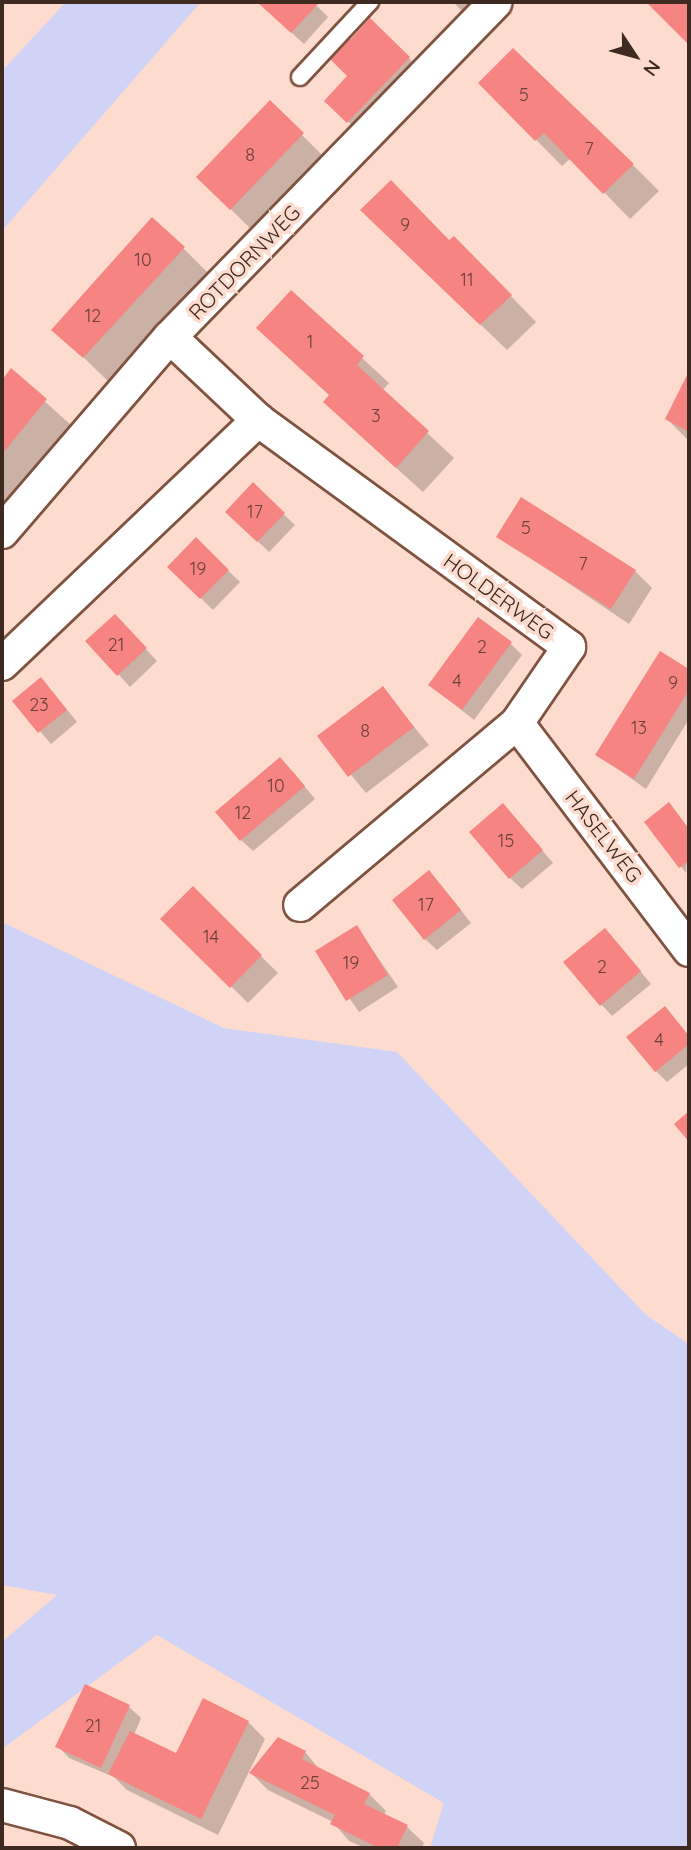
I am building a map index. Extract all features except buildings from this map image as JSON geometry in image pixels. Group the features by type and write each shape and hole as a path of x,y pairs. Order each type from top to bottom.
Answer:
{"street":[{"name":"ROTDORNWEG","path":"2,532 170,337 496,2"},
{"name":"HOLDERWEG","path":"170,337 258,420 569,647 517,723 300,905"},
{"path":"2,664 258,420"},
{"name":"HASELWEG","path":"517,723 689,950"},
{"path":"2,1805 70,1823 119,1848"}],"lane":[{"path":"300,77 370,2"}],"shaded area":[{"path":"66,2 201,2 2,231 2,71"},
{"path":"2,922 224,1028 397,1052 646,1315 689,1344 689,1848 430,1848 444,1803 157,1635 2,1749 2,1642 57,1595 2,1585"}]}
